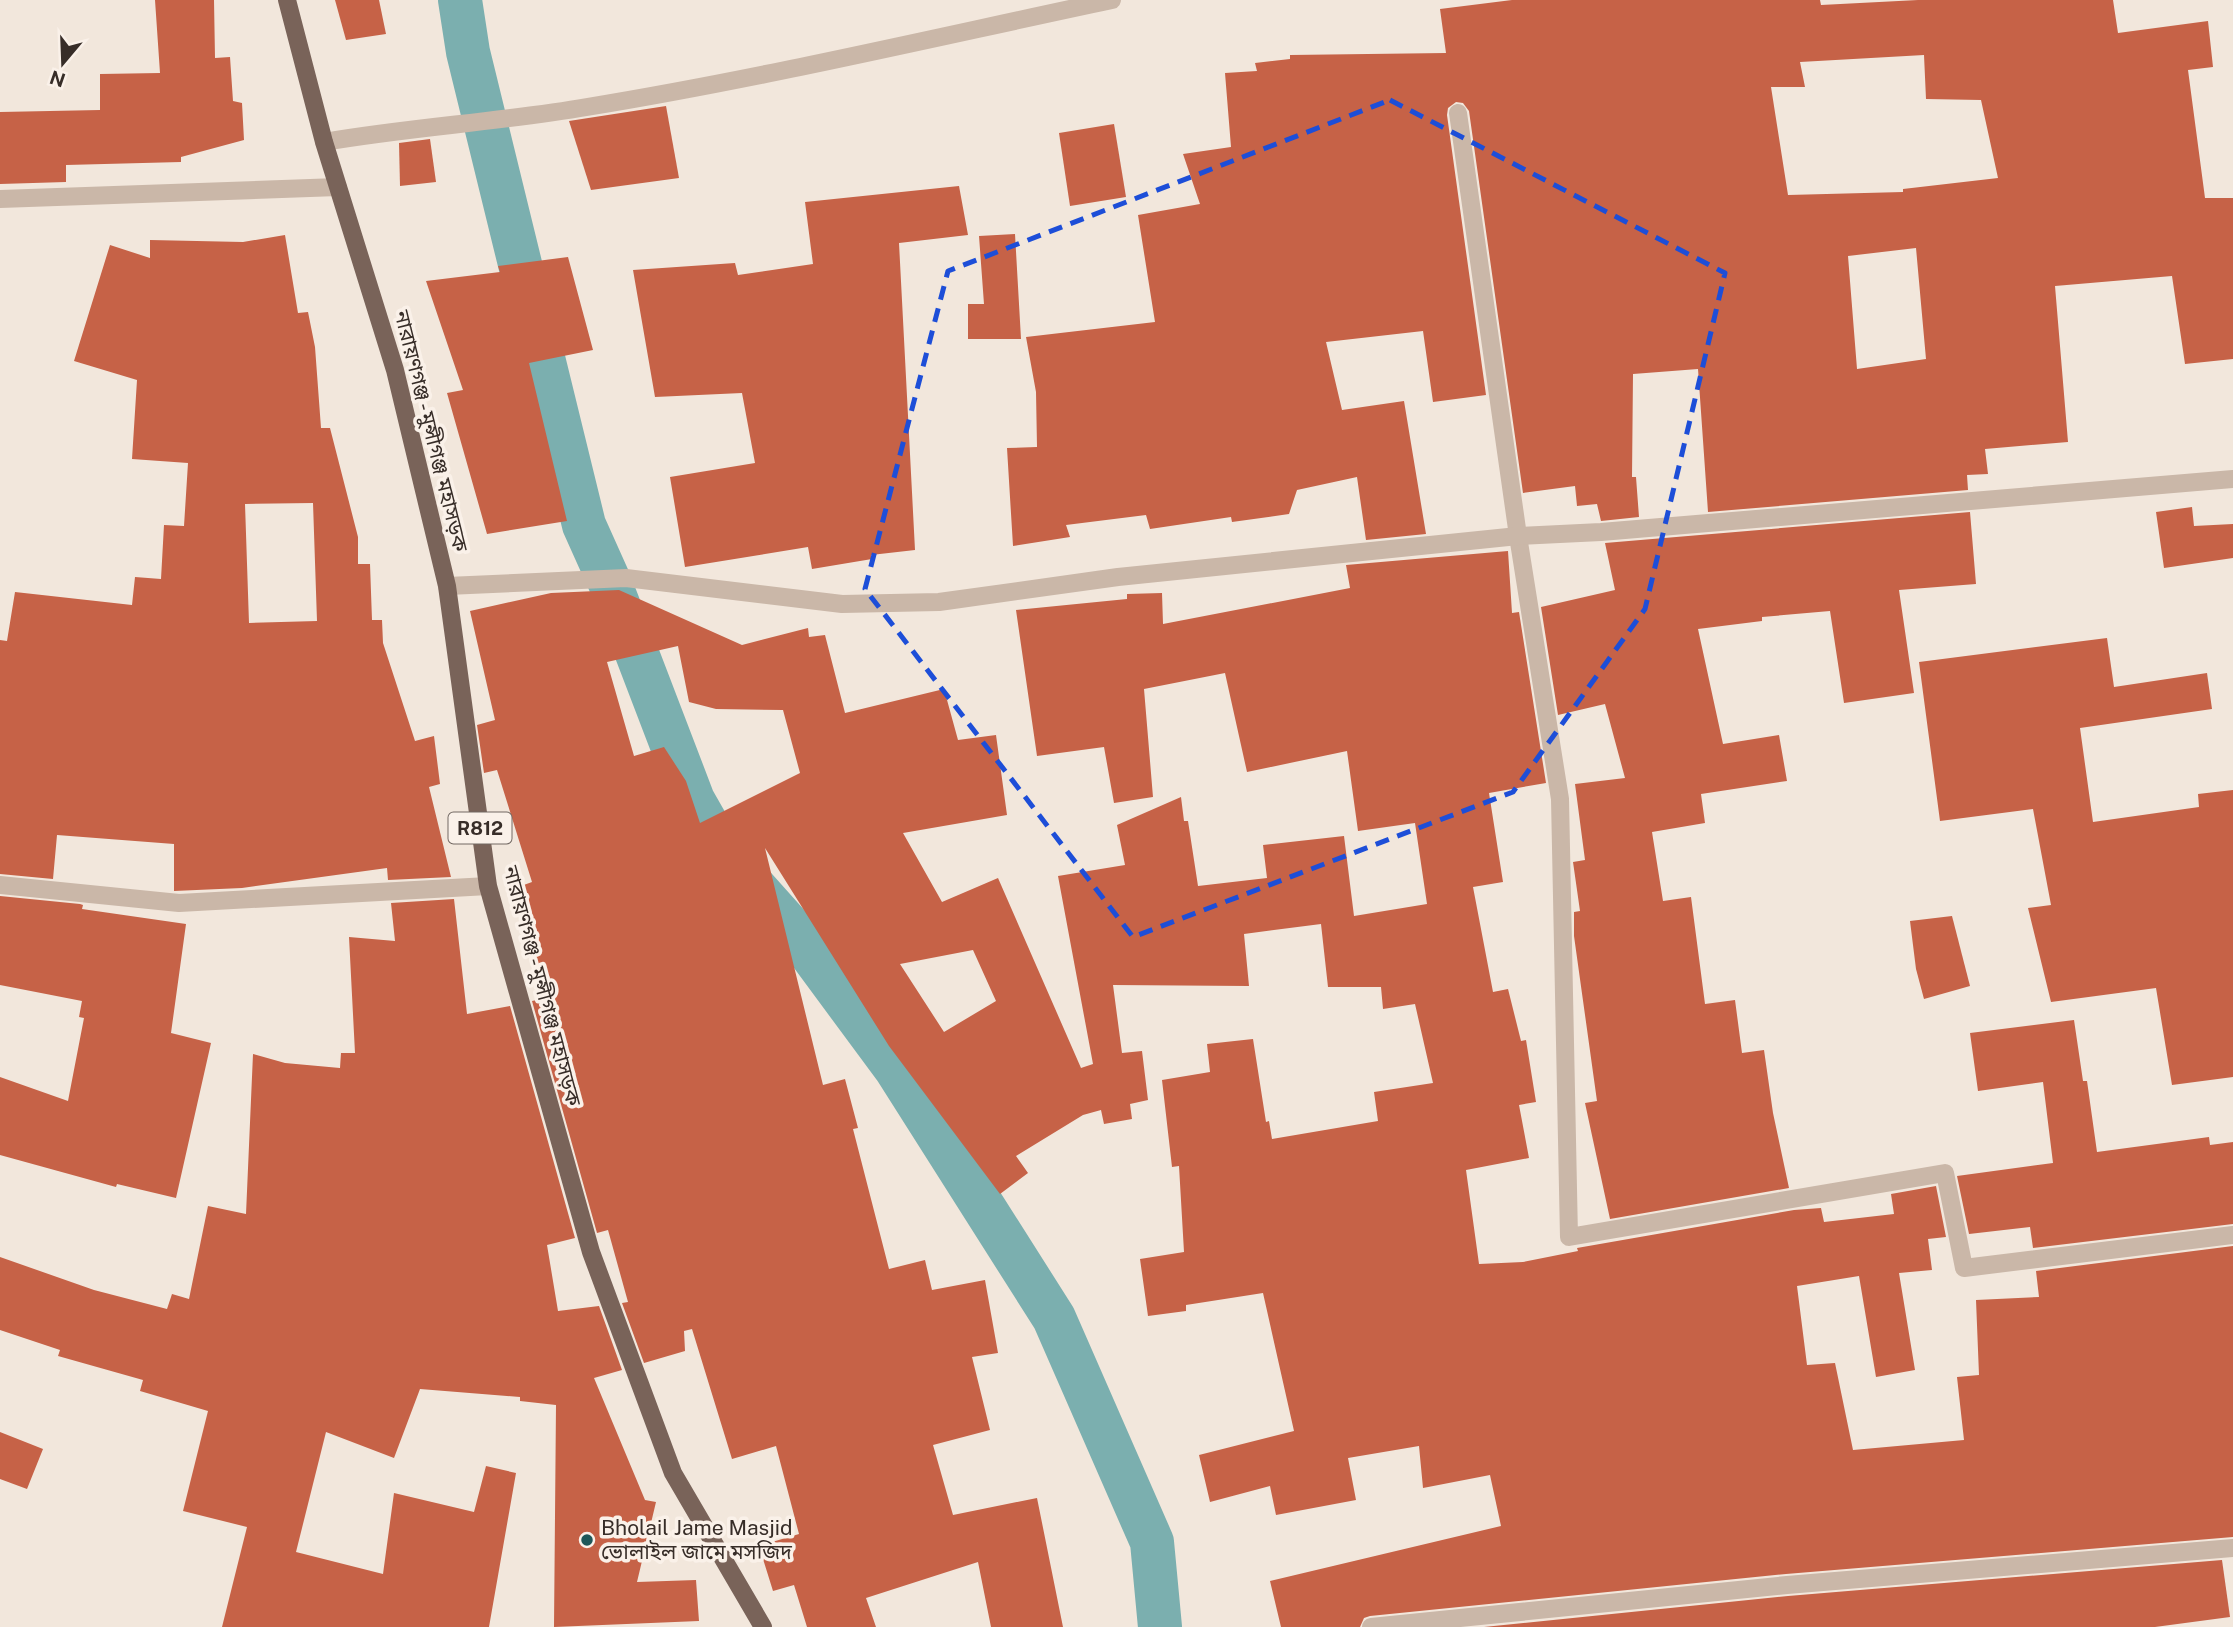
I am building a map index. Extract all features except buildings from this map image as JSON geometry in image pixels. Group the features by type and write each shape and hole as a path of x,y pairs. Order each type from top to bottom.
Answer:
{"main road":[{"name":"নারায়ণগঞ্জ - মুন্সীগঞ্জ মহাসড়ক","path":"286,0 324,142 395,370 447,586 488,886 591,1252 673,1473 764,1627"}],"street":[{"path":"324,142 584,108 797,70 1112,0"},
{"path":"1458,113 1518,536 1559,799 1569,1237 1945,1173 1964,1268 2233,1235"},
{"path":"0,199 338,187"},
{"path":"447,586 626,578 842,604 939,603 1118,577 1518,536 1601,532 2233,480"},
{"path":"0,885 179,902 488,886"},
{"path":"1371,1627 1787,1585 2233,1548"}],"highlighted area":[{"path":"1390,100 1725,273 1645,609 1513,792 1133,937 865,589 948,271"}],"waterway":[{"path":"460,0 468,52 584,525 610,583 693,800 722,851 797,935 896,1069 1054,1318 1152,1542 1160,1627"}],"place":[{"name":"Bholail Jame Masjid ভোলাইল জামে মসজিদ","path":"587,1540"}]}
